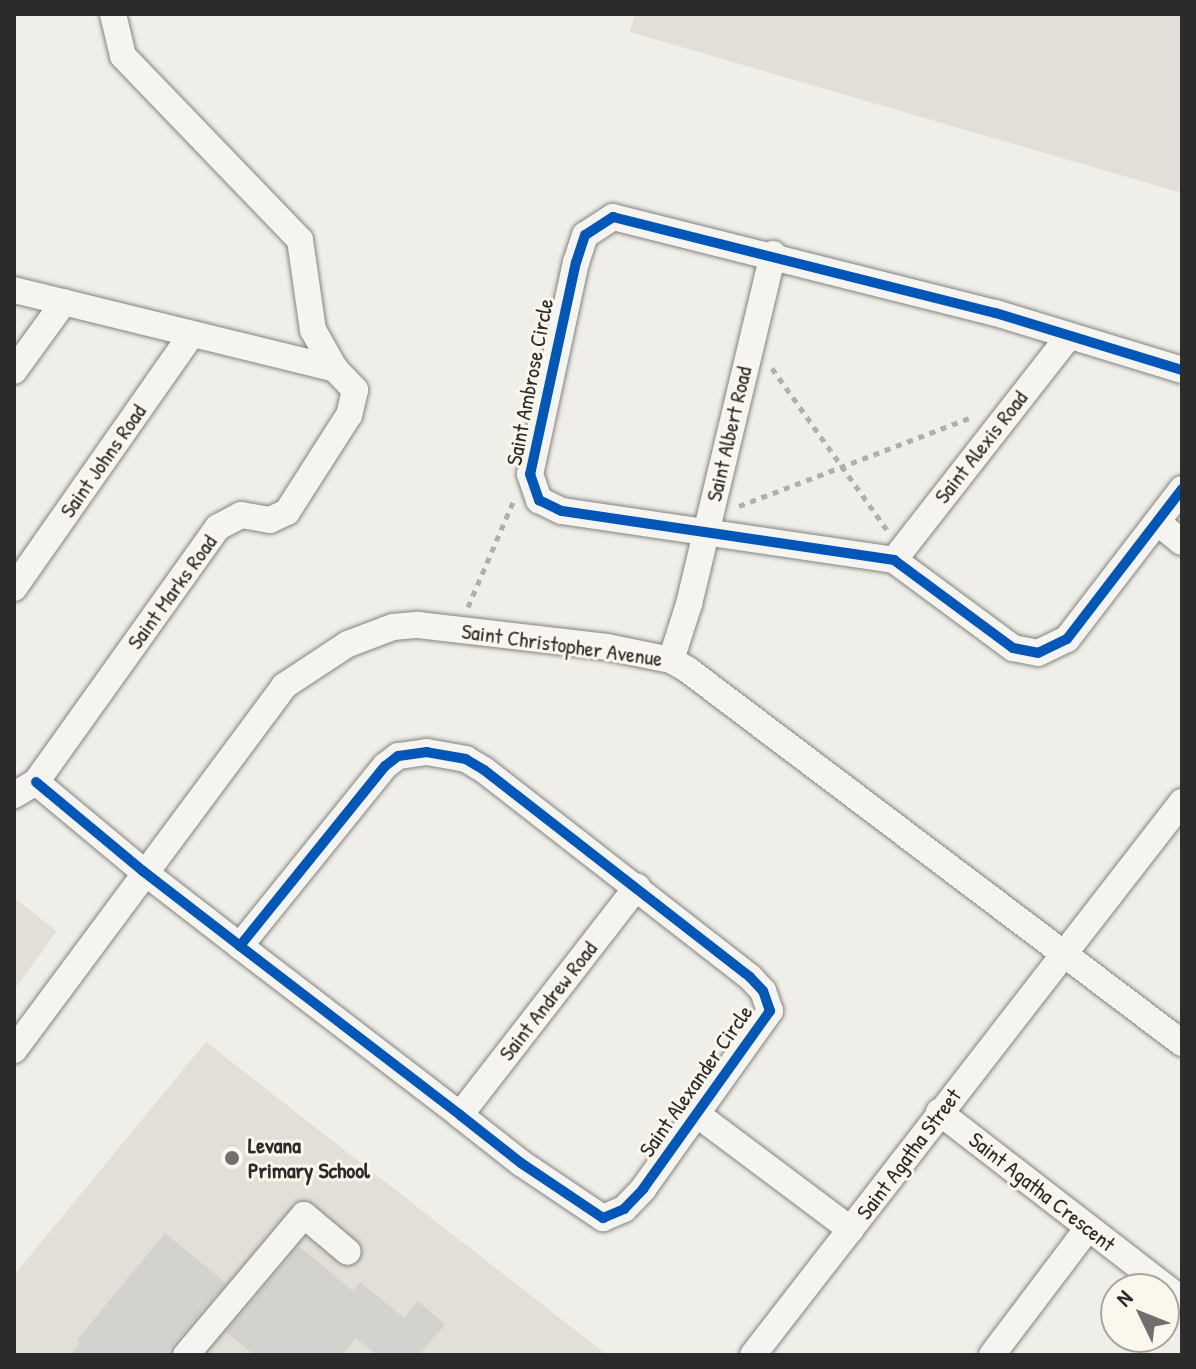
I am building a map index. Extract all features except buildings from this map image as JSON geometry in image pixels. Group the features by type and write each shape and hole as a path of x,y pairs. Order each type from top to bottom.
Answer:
{"street":[{"name":"Saint Marks Road","path":"25,789 218,527 241,515 270,520 287,512 354,403 351,382 335,369 313,330 300,240 123,56 113,14"},
{"name":"Saint Ambrose Circle","path":"1182,370 773,254 634,219 613,217 598,223 585,235 576,262 530,474 533,491 550,507 710,519 898,555 1013,648 1038,653 1067,639 1182,489"},
{"name":"Saint Albert Road","path":"671,660 710,519 773,254"},
{"path":"14,290 335,369"},
{"path":"14,371 64,302"},
{"name":"Saint Johns Road","path":"14,588 192,334"},
{"name":"Saint Alexis Road","path":"898,555 1069,336"},
{"path":"1157,522 1182,542"},
{"name":"Saint Christopher Avenue","path":"14,1050 143,871 298,673 348,644 393,627 462,630 671,660 1066,953 1182,1043"},
{"name":"Saint Alexander Circle","path":"25,789 143,871 240,946 460,1115 578,1205 603,1218 624,1209 643,1189 767,1021 769,1001 750,977 637,887 466,759 409,753 392,761 367,786 240,946"},
{"name":"Saint Agatha Street","path":"753,1355 1182,802"},
{"name":"Saint Andrew Road","path":"460,1115 637,887"},
{"name":"Saint Agatha Crescent","path":"939,1112 1182,1300"},
{"path":"698,1115 851,1230"},
{"path":"186,1355 304,1215 348,1252"},
{"path":"992,1355 1088,1228"}],"path":[{"path":"751,341 846,468 898,555"},
{"path":"710,519 993,409 1007,413"},
{"path":"462,630 508,510 530,474"}],"shaded area":[{"path":"635,14 1182,14 1182,193 630,32"},
{"path":"14,898 57,931 14,990"},
{"name":"Levana Primary School","path":"206,1042 607,1355 14,1355 14,1275"}],"cycle path":[{"path":"1182,370 995,313 613,217 585,235 576,262 530,474 539,500 562,511 894,560 1013,648 1038,653 1067,639 1182,489"},
{"path":"36,782 143,871 240,946 460,1115 521,1163 603,1218 624,1209 643,1189 770,1011 763,991 750,977 484,770 466,759 427,752 398,756 385,766 240,946"}],"place":[{"name":"Levana Primary School","path":"232,1158"}]}
